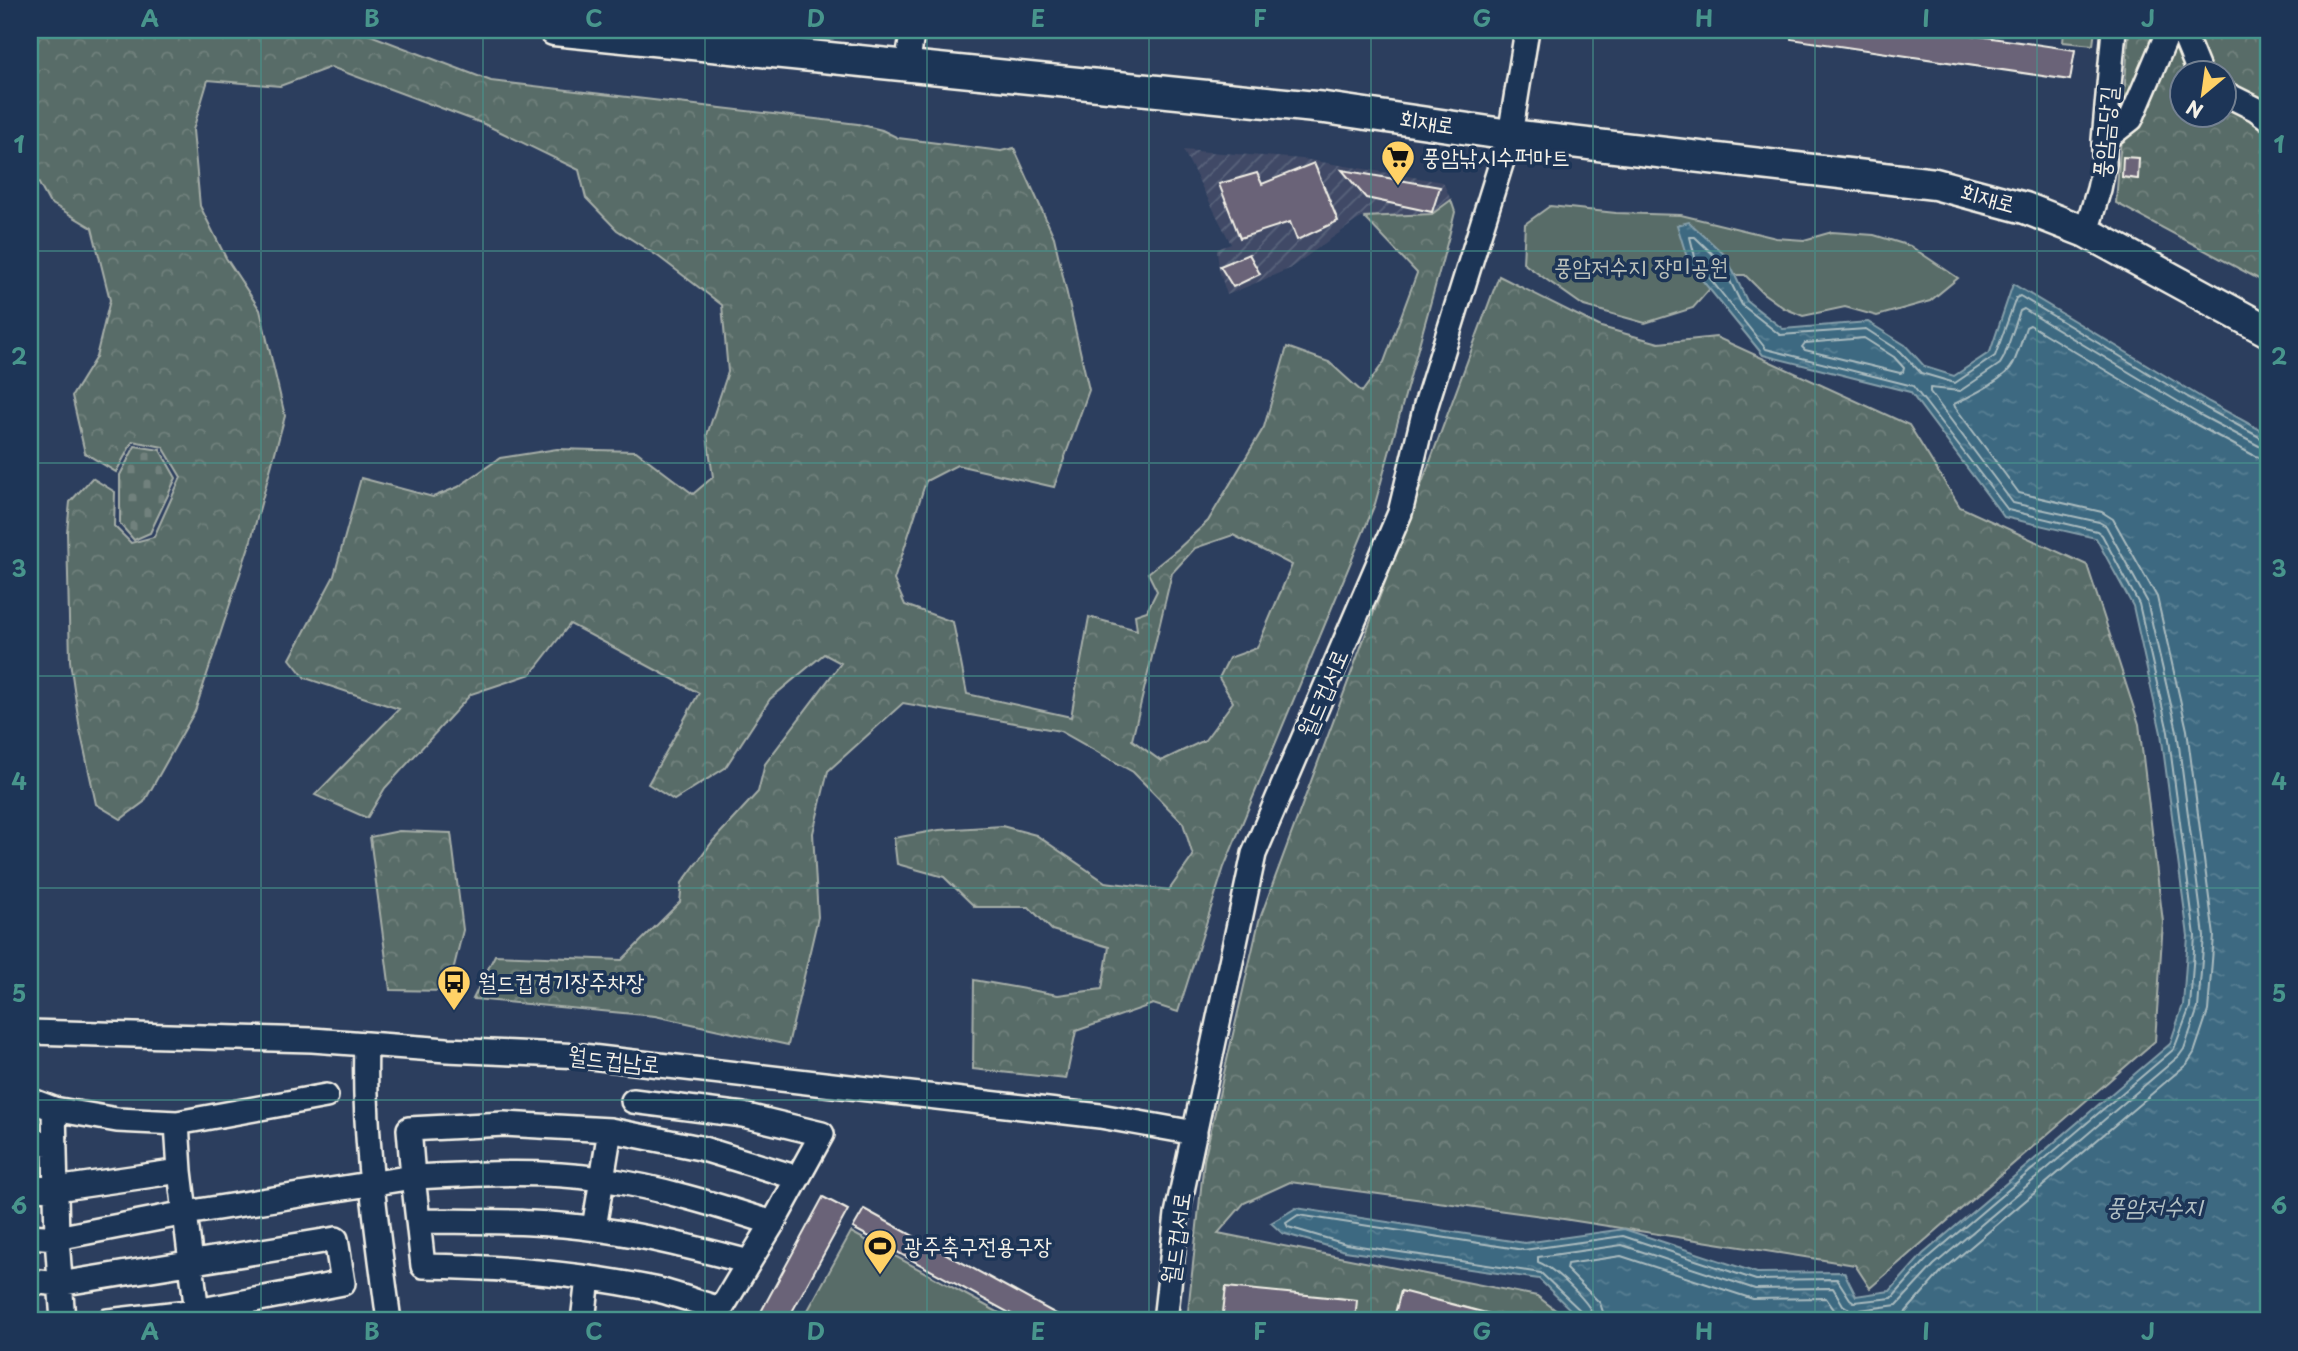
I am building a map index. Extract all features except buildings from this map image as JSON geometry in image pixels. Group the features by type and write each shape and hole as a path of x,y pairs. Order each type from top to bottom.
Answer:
{"main road":[{"name":"회재로","path":"554,30 606,33 1325,108 1510,135 1935,184 2025,208 2086,232 2268,331"}],"street":[{"path":"907,65 913,30"},
{"name":"월드컵서로","path":"1165,1321 1177,1214 1254,854 1399,513 1426,405 1510,135 1527,30"},
{"name":"풍암금당길","path":"2086,232 2104,164 2114,30"},
{"path":"2104,140 2131,120 2169,30"},
{"path":"2182,30 2194,60"},
{"path":"2238,100 2268,118"},
{"name":"월드컵남로","path":"30,1032 366,1044 582,1056 1100,1116 1195,1133"},
{"path":"366,1044 364,1093 389,1321"},
{"path":"30,1100 54,1109 117,1120 177,1123 326,1096"},
{"path":"633,1101 743,1115 822,1134 798,1178 773,1223 718,1315 656,1290 588,1278 498,1267 423,1266 409,1129 504,1124 610,1130 700,1148 798,1178"},
{"path":"54,1109 57,1238 63,1321"},
{"path":"177,1123 197,1316"},
{"path":"594,1228 610,1130"},
{"path":"30,1142 55,1143"},
{"path":"30,1188 56,1189 180,1171"},
{"path":"30,1236 57,1238 186,1213 413,1177 500,1173 601,1179 689,1197 773,1223"},
{"path":"418,1221 498,1222 594,1228 676,1243 749,1262"},
{"path":"30,1281 59,1284 336,1239 343,1283 197,1316 108,1321"},
{"path":"583,1321 588,1278"}],"shaded area":[{"path":"1183,150 1303,159 1443,182 1451,200 1432,214 1364,217 1289,269 1227,295 1219,270 1217,249 1231,244"}],"green space":[{"path":"30,30 357,30 491,81 858,124 882,130 898,138 1001,151 1014,148 1054,237 1089,390 1054,487 957,465 926,481 894,580 905,605 953,622 967,694 1071,717 1089,617 1137,630 1135,615 1147,611 1157,591 1148,573 1208,521 1264,427 1287,347 1329,362 1362,392 1384,362 1417,273 1364,217 1432,214 1451,200 1455,212 1375,504 1224,867 1178,1012 1153,1004 1076,1031 1066,1079 973,1069 974,980 1058,995 1102,989 1109,947 1052,930 1029,907 975,907 944,877 897,864 894,838 939,830 1002,826 1036,835 1105,882 1169,890 1193,856 1183,823 1133,772 1060,731 903,703 828,771 813,833 818,917 788,1045 655,1016 473,999 495,955 622,960 680,902 682,883 713,841 758,792 765,764 841,663 824,654 770,699 725,768 674,800 648,784 699,693 570,624 531,674 471,694 385,788 367,818 315,795 399,709 305,678 290,659 334,576 361,478 433,497 458,487 500,458 557,449 636,451 693,494 713,477 707,435 728,372 722,305 659,257 617,230 586,198 579,170 484,124 331,67 280,86 208,80 193,130 200,206 226,258 260,310 285,416 251,540 195,711 144,802 121,819 96,804 80,730 70,661 67,532 70,502 92,478 115,492 114,526 131,543 154,537 181,477 163,447 133,441 116,472 85,453 72,396 96,357 110,300 92,228 49,202 31,169","holes":["1233,535 1292,565 1257,648 1229,658 1219,678 1233,702 1205,740 1161,761 1132,740 1172,573 1195,548"]},
{"path":"2043,30 2095,30 2093,45 2063,42 2064,32"},
{"path":"2129,30 2268,30 2268,284 2116,203"},
{"name":"풍암저수지 장미공원","path":"1550,206 1616,213 1681,215 1776,238 1804,240 1832,232 1874,235 1910,246 1958,278 1930,301 1877,316 1845,307 1803,316 1784,308 1763,293 1745,275 1722,275 1693,308 1645,323 1584,306 1523,263 1525,224"},
{"path":"1499,276 1601,327 1659,343 1716,337 1909,425 1960,507 2087,565 2139,724 2163,922 2155,1041 1870,1288 1855,1265 1557,1218 1290,1182 1244,1203 1218,1233 1537,1296 1570,1321 1187,1321 1204,1160 1259,921"},
{"path":"135,446 160,450 176,478 150,533 134,540 120,524 120,475"},
{"path":"399,831 451,833 463,930 448,991 390,990 370,837"},
{"name":"광주축구전용구장","path":"851,1232 1014,1321 802,1321"}],"water":[{"name":"풍암저수지","path":"1689,222 1726,256 1747,301 1783,329 1868,322 1905,345 1925,367 1954,376 1990,352 2013,284 2209,402 2268,434 2268,1321 1582,1321 1539,1279 1345,1251 1282,1233 1271,1223 1296,1208 1525,1243 1624,1229 1757,1273 1844,1272 1856,1296 1890,1291 1923,1254 2170,1044 2183,1005 2188,936 2161,733 2133,606 2096,538 2004,517 1910,392 1763,355 1689,264 1677,225"}],"place":[{"name":"풍암낚시수퍼마트","path":"1398,187"},
{"name":"월드컵경기장주차장","path":"454,1012"},
{"name":"광주축구전용구장","path":"880,1276"}]}
